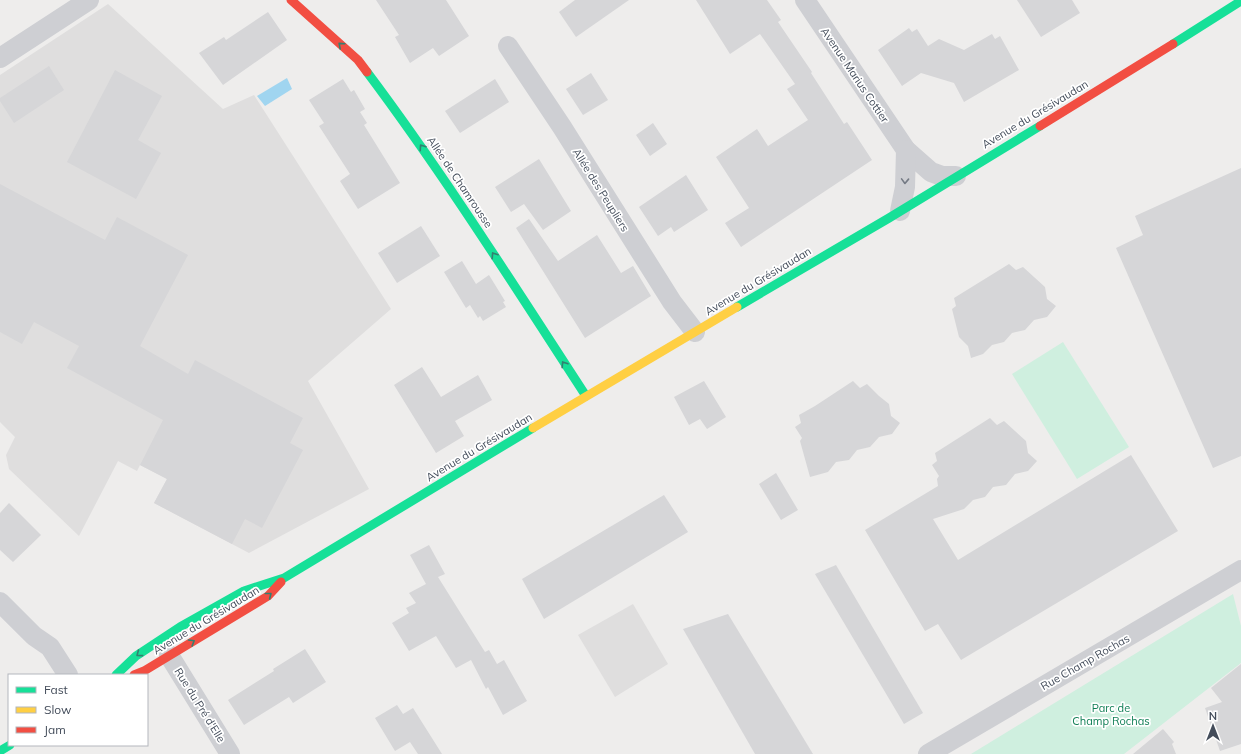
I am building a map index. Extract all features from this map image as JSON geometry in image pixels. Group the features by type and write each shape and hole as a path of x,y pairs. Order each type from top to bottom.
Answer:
{"street":[{"path":"0,58 89,0"},
{"name":"Allée de Chamrousse","path":"291,0 358,60 404,121 448,184 586,396"},
{"name":"Avenue Marius Cottier","path":"805,0 906,150 931,172 942,176 956,176"},
{"name":"Avenue du Grésivaudan","path":"117,674 136,656 180,627 244,591 284,578 586,396 900,211 1132,70 1241,1"},
{"name":"Allée des Peupliers","path":"508,46 562,127 672,302 695,332"},
{"path":"900,211 905,186 906,150"},
{"name":"Rue Champ Rochas","path":"928,754 1241,570"},
{"name":"Avenue du Grésivaudan","path":"136,674 144,671 268,596 284,578"},
{"path":"0,602 34,636 50,648 67,674"},
{"name":"Rue du Pré d'Elle","path":"169,655 230,754"}],"shaded area":[{"path":"108,4 223,109 254,95 391,309 308,381 369,489 249,553 154,503 167,479 140,465 137,471 118,461 79,536 9,469 6,455 15,437 0,422 0,75"},
{"path":"633,604 668,664 615,697 578,635"}],"green space":[{"path":"1063,342 1129,447 1077,479 1012,374"},
{"name":"Parc de Champ Rochas","path":"1233,594 1241,626 1241,663 1124,754 971,754"}],"water":[{"path":"287,78 292,89 265,106 257,96"}],"building":[{"path":"376,0 446,0 469,36 439,56 433,48 410,63 395,37 399,35"},
{"path":"575,0 629,0 576,37 559,12"},
{"path":"696,0 767,0 781,20 778,22 812,72 811,73 844,124 847,122 872,160 741,247 725,223 749,208 716,157 757,129 768,146 808,120 787,89 795,84 760,34 730,54"},
{"path":"1017,0 1072,0 1080,13 1041,37"},
{"path":"268,12 287,40 223,85 199,53 224,37 226,40"},
{"path":"909,28 912,32 917,29 928,46 939,39 964,50 992,34 995,39 1000,36 1019,70 964,102 954,83 921,73 902,86 878,50"},
{"path":"49,66 64,90 14,123 0,101 0,98"},
{"path":"115,70 162,96 138,140 161,153 136,199 67,162"},
{"path":"591,73 608,100 583,115 566,89"},
{"path":"343,79 351,92 354,90 365,109 360,112 367,123 364,125 400,183 358,209 340,181 350,174 319,126 324,123 309,100"},
{"path":"495,79 509,102 460,133 445,111"},
{"path":"653,123 667,144 650,156 636,135"},
{"path":"539,159 571,211 543,230 524,204 511,212 495,187"},
{"path":"1241,168 1241,456 1213,468 1116,248 1143,235 1135,216"},
{"path":"686,175 708,210 674,232 671,227 658,236 639,207"},
{"path":"0,184 105,240 117,217 188,255 140,346 188,374 195,360 303,418 290,443 303,450 262,528 245,519 232,544 154,503 167,479 140,465 163,420 67,368 79,346 34,322 22,344 0,332"},
{"path":"529,219 558,261 597,235 621,273 633,266 651,296 585,338 516,228"},
{"path":"421,226 440,256 397,283 378,253"},
{"path":"462,261 476,284 489,275 505,301 503,302 506,307 483,321 480,316 478,318 470,305 466,308 444,272"},
{"path":"1009,264 1016,270 1023,267 1045,287 1047,299 1056,306 1047,317 1034,320 1025,330 1012,333 1004,342 992,345 983,354 971,358 968,346 959,337 952,309 956,306 954,298"},
{"path":"422,367 441,397 478,375 492,400 455,421 464,436 436,453 394,385"},
{"path":"704,381 726,417 707,429 700,419 689,425 674,397"},
{"path":"853,381 860,388 867,384 889,404 891,416 900,423 892,434 879,437 870,447 857,450 849,460 836,462 828,472 810,477 800,441 802,438 795,427 801,423 799,415"},
{"path":"990,418 997,425 1004,421 1026,441 1028,453 1037,461 1028,471 1015,474 1006,485 993,487 985,497 973,500 964,509 933,519 958,560 1131,455 1178,531 961,660 938,624 925,631 865,530 938,486 937,479 939,476 932,465 937,461 935,453"},
{"path":"776,473 798,510 781,520 759,484"},
{"path":"664,495 688,532 544,619 522,579"},
{"path":"9,503 41,535 13,562 0,550 0,513"},
{"path":"429,545 445,574 438,577 485,652 489,650 497,664 504,660 527,701 503,715 488,687 486,689 471,660 456,668 436,636 409,651 392,623 409,613 406,608 416,603 409,593 426,584 410,555"},
{"path":"836,565 923,713 904,724 815,574"},
{"path":"728,614 813,754 755,754 683,629"},
{"path":"305,649 326,682 293,703 289,697 244,725 228,700 274,671 273,669"},
{"path":"1241,664 1241,744 1220,751 1205,708 1222,702 1211,688"},
{"path":"397,705 403,714 413,708 442,754 418,754 410,742 395,751 375,718"},
{"path":"1163,729 1174,742 1172,744 1176,754 1133,754"}],"traffic: fast":[{"path":"1173,44 1241,1"},
{"path":"367,72 452,191 586,396"},
{"path":"737,307 889,218 1040,126"},
{"path":"117,674 136,656 180,627 244,591 284,578 533,428"},
{"path":"0,751 8,746"}],"traffic: slow":[{"path":"533,428 737,307"}],"traffic: jam":[{"path":"291,0 358,60 367,72"},
{"path":"1040,126 1173,44"},
{"path":"136,674 144,671 268,596 281,582"}]}
